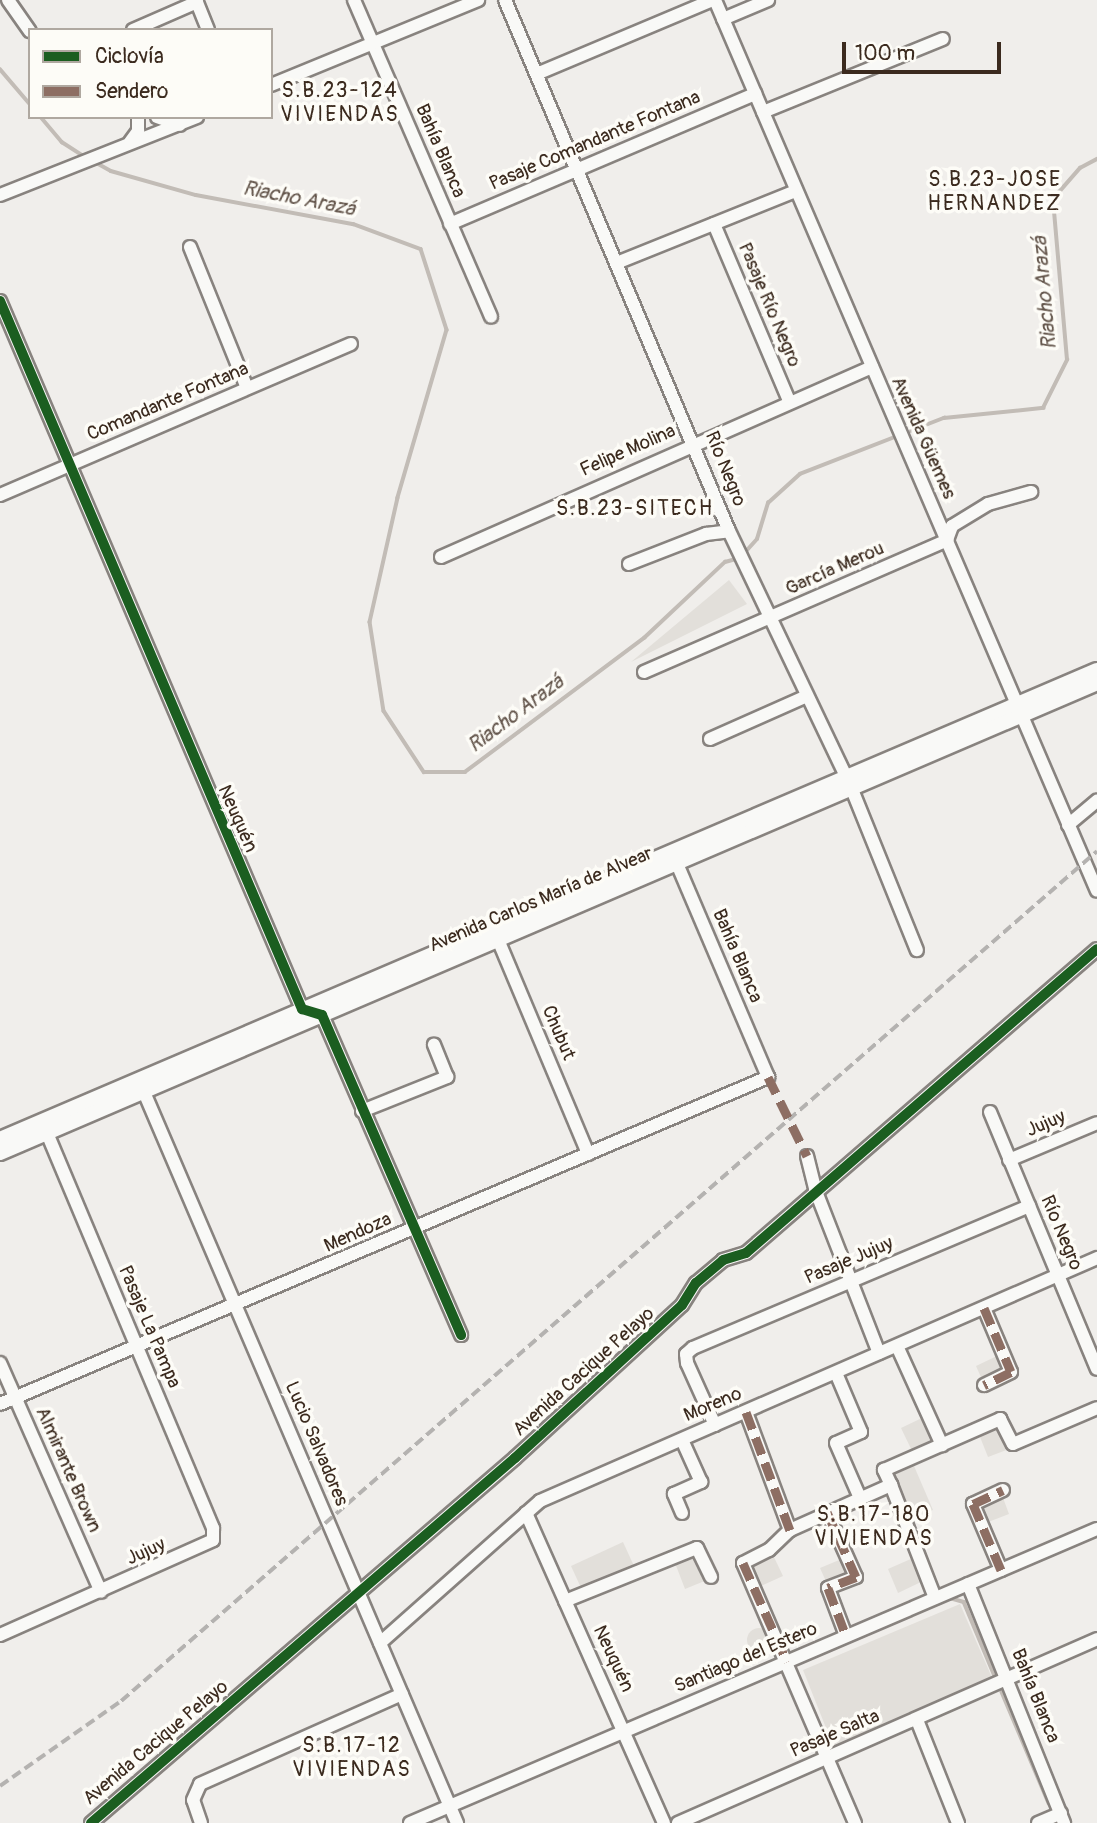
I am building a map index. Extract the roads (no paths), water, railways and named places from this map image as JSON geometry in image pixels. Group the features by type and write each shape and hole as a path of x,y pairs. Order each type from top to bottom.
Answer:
{"main road":[{"name":"Avenida Carlos María de Alvear","path":"1018,710 1097,670"},
{"name":"Avenida Carlos María de Alvear","path":"0,1139 44,1127 322,1015 496,933 848,781 1018,710 1097,683"},
{"name":"Avenida Carlos María de Alvear","path":"141,1086 302,1009 496,933"},
{"name":"Avenida Carlos María de Alvear","path":"0,1153 44,1127"}],"street":[{"path":"8,0 28,28"},
{"name":"Bahía Blanca","path":"354,0 491,317"},
{"path":"273,84 478,0"},
{"name":"Río Negro","path":"505,0 619,262 729,531 848,781 917,950"},
{"path":"539,73 714,0"},
{"name":"Avenida Güemes","path":"714,0 1097,891"},
{"path":"723,19 768,0"},
{"path":"137,28 197,1 207,28"},
{"path":"763,112 943,39"},
{"name":"Pasaje Comandante Fontana","path":"450,224 755,94"},
{"path":"130,142 138,131 138,119"},
{"path":"163,119 181,125"},
{"path":"0,195 193,119"},
{"path":"619,262 796,191"},
{"name":"Pasaje Río Negro","path":"714,224 789,401"},
{"path":"190,247 247,388"},
{"name":"Neuquén","path":"0,301 68,466 302,1009"},
{"name":"Comandante Fontana","path":"0,495 351,344"},
{"name":"Felipe Molina","path":"441,557 789,401 872,367"},
{"name":"García Merou","path":"644,672 947,540 951,526 988,504 1031,492"},
{"path":"629,564 706,534 729,531"},
{"path":"710,739 807,696"},
{"path":"1068,825 1097,801"},
{"name":"Bahía Blanca","path":"673,856 768,1077"},
{"name":"Chubut","path":"496,933 588,1154"},
{"name":"Avenida Cacique Pelayo","path":"91,1823 359,1594 682,1305 696,1283 723,1260 746,1253 815,1189 1097,949"},
{"path":"302,1009 322,1015 461,1335"},
{"path":"362,1111 447,1077 433,1045"},
{"name":"Mendoza","path":"0,1404 236,1307 768,1077"},
{"name":"Lucio Salvadores","path":"141,1086 457,1823"},
{"name":"Río Negro","path":"990,1112 1097,1369"},
{"name":"Jujuy","path":"1009,1160 1097,1123"},
{"name":"Pasaje La Pampa","path":"44,1127 213,1528 214,1540 207,1546"},
{"path":"807,1156 815,1189 879,1353"},
{"name":"Pasaje Jujuy","path":"715,1425 686,1354 1028,1206"},
{"name":"Moreno","path":"380,1643 540,1500 1097,1258"},
{"path":"984,1308 1011,1372 984,1385"},
{"path":"897,1346 942,1445"},
{"name":"Almirante Brown","path":"0,1363 101,1592"},
{"path":"836,1373 861,1432 836,1443 860,1498"},
{"path":"935,1598 884,1470 1000,1419 1013,1444 1097,1408"},
{"path":"746,1412 790,1530"},
{"path":"682,1440 701,1482 674,1494 682,1513"},
{"path":"855,1823 743,1563 769,1550 790,1530 891,1485"},
{"path":"1001,1570 973,1504 1003,1490"},
{"path":"827,1512 856,1577 828,1588 846,1636"},
{"name":"Neuquén","path":"526,1513 664,1823"},
{"name":"Santiago del Estero","path":"410,1823 1097,1529"},
{"name":"Jujuy","path":"0,1635 207,1546"},
{"path":"565,1601 698,1548 711,1577"},
{"name":"Bahía Blanca","path":"968,1584 1063,1818"},
{"name":"Pasaje Salta","path":"678,1823 1097,1639"},
{"path":"201,1823 194,1800 200,1784 402,1694"},
{"path":"917,1720 958,1823"},
{"path":"1038,1823 1063,1818"}],"waterway":[{"name":"Riacho Arazá","path":"0,69 28,102"},
{"name":"Riacho Arazá","path":"43,119 62,142 85,157"},
{"name":"Riacho Arazá","path":"95,162 111,171 196,195 353,224 421,249 447,330 398,498 370,622 384,711 424,772 465,772 644,638 725,562 740,558 757,539 768,503 800,474 944,418 1043,408 1067,360 1053,199 1080,168 1097,159"},
{"path":"950,1598 964,1602 995,1676"},
{"path":"1002,1692 1049,1803"}],"railway":[{"path":"0,1786 121,1701 1097,851"}],"district":[{"name":"S.B.23-124 VIVIENDAS","path":"340,103"},
{"name":"S.B.23-JOSE HERNANDEZ","path":"995,192"},
{"name":"S.B.23-SITECH","path":"635,509"},
{"name":"S.B.17-180 VIVIENDAS","path":"874,1527"},
{"name":"S.B.17-12 VIVIENDAS","path":"352,1758"}]}
